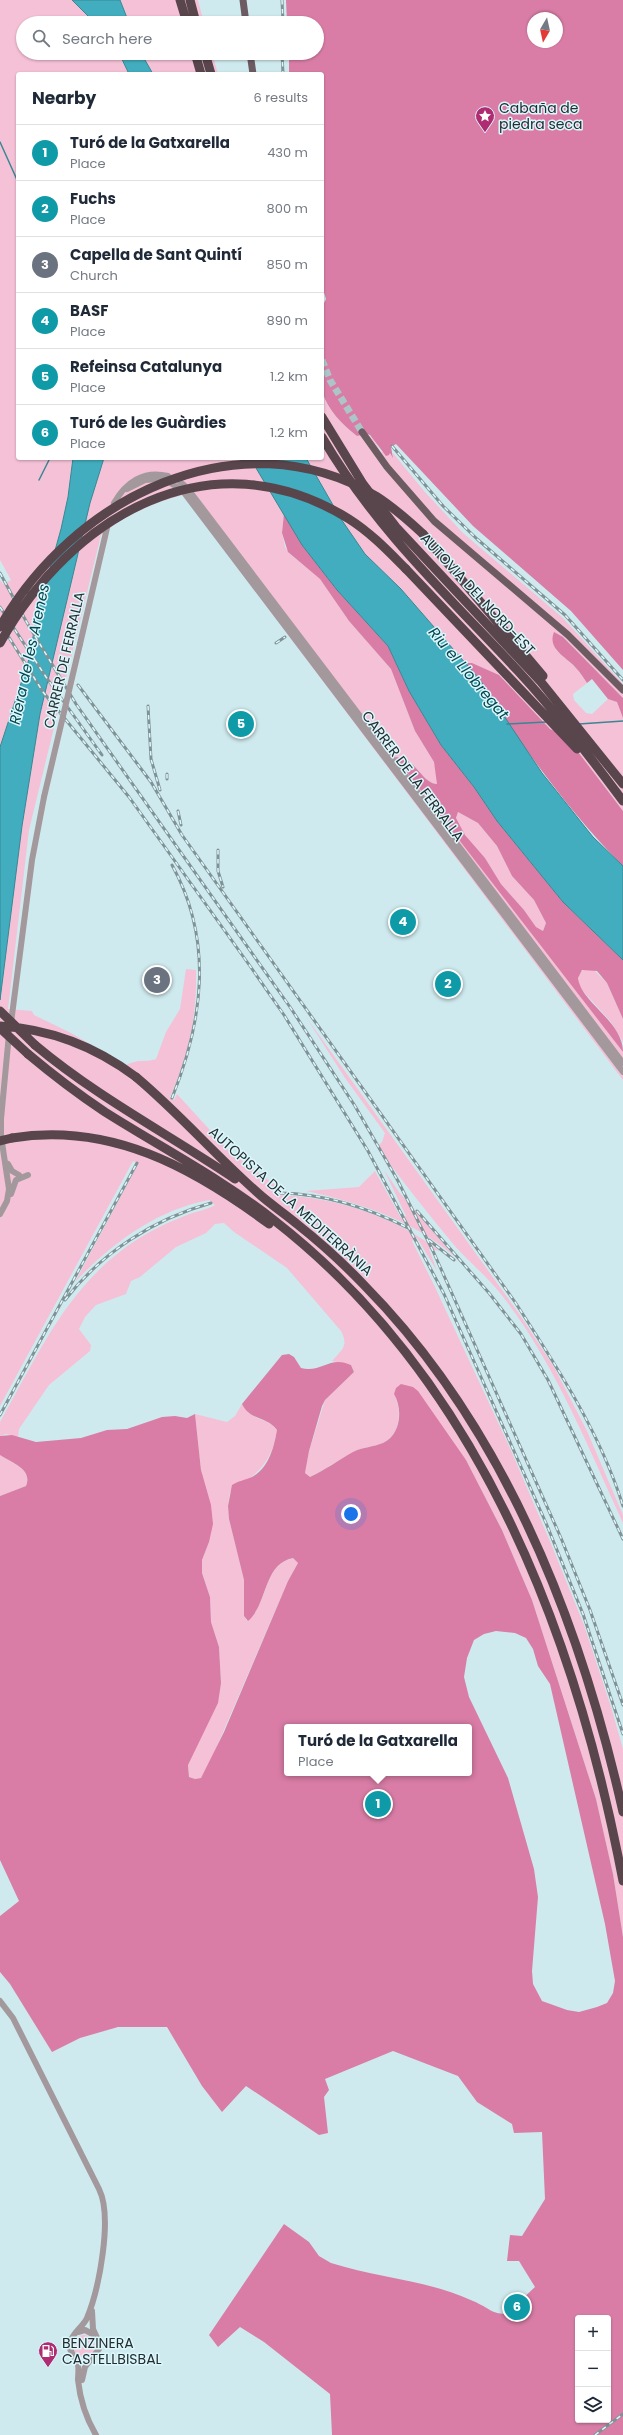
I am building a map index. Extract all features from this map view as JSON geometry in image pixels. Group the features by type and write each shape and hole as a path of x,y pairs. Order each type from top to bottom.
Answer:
{"highway":[{"path":"180,0 185,16"},
{"path":"190,0 194,16"},
{"path":"197,60 200,72"},
{"path":"207,60 210,72"},
{"name":"AUTOVIA DEL NORD-EST","path":"324,420 346,459 396,527 572,715"},
{"name":"AUTOVIA DEL NORD-EST","path":"324,440 353,486 393,538 520,673 568,729 623,801"},
{"path":"0,627 36,575 60,550 94,522 143,492 179,476 203,470 257,464 282,466 317,472 354,485 376,497 423,534 572,715 623,784"},
{"path":"0,643 40,583 63,559 90,535 116,517 143,503 170,493 196,487 218,485 254,486 292,494 317,502 360,527 406,568 606,779"},
{"path":"0,1011 35,1045 102,1097 260,1195"},
{"path":"0,1027 28,1054 87,1100 221,1182 276,1222 322,1261 359,1297 394,1336 444,1404 462,1432 505,1510 546,1604 575,1688 603,1786 623,1881"},
{"name":"AUTOPISTA DE LA MEDITERRÀNIA","path":"0,1027 34,1030 71,1040 109,1059 136,1077 260,1195 331,1252 366,1287 432,1364 486,1446 526,1522 563,1610 593,1700 623,1812"},
{"name":"AUTOPISTA DE LA MEDITERRÀNIA","path":"0,1141 12,1138 60,1135 108,1140 142,1150 191,1173 247,1209 302,1250 353,1298 415,1366"}],"main road":[{"path":"243,0 245,16"},
{"path":"251,60 253,72"},
{"path":"362,432 392,473 434,521 568,635 623,690"}],"street":[{"path":"114,503 126,485 137,479 154,474 168,476"},
{"path":"118,497 139,482 160,479"},
{"name":"CARRER DE LA FERRALLA","path":"623,1063 188,494 623,1072"},
{"name":"CARRER DE FERRALLA","path":"4,1156 1,1131 3,1084 32,860 44,797 107,528"},
{"path":"4,1156 11,1170 19,1175"},
{"path":"4,1156 9,1180 9,1193 5,1207"},
{"path":"0,1214 5,1207 16,1180 28,1175 13,1176 9,1180"},
{"path":"0,2001 13,2018 104,2200 106,2228 92,2303 85,2324 76,2333 69,2345 70,2351 76,2358 84,2361 92,2358"},
{"path":"81,2394 84,2370 99,2349 100,2342 96,2336 92,2320 92,2303"},
{"path":"76,2333 85,2330 96,2336"},
{"path":"76,2358 85,2413 96,2435"}],"shaded area":[{"path":"0,0 72,0 88,16 16,16 16,60 122,60 128,72 16,72 16,460 73,460 68,497 61,529 37,615 29,659 0,747 0,580 3,584 11,580 0,560"},
{"path":"120,0 198,0 202,16 126,16"},
{"path":"286,0 623,0 623,670 571,611 473,526 396,444 391,447 393,458 390,453 386,456 370,435 367,434 357,436 341,422 328,405 324,396 324,303 326,299 324,292 324,72 289,72 289,60 324,60 324,16 287,16"},
{"path":"145,60 214,60 217,72 152,72"},
{"path":"324,397 332,411 341,422 357,436 370,436 381,452 390,452 393,457 393,453 424,491 463,533 563,618 623,684 623,698 563,637 556,650 577,669 587,683 573,694 574,700 586,713 592,714 608,699 617,702 623,718 623,811 566,736 550,729 499,675 472,663 465,663 401,589 365,554 341,519 307,460 324,460"},
{"path":"103,460 251,460 284,513 282,533 285,547 290,554 320,579 349,621 391,669 415,731 434,762 438,780 437,784 431,783 409,761 396,757 623,1052 623,1080 183,495 139,510 120,521 101,535 29,830 8,1009 32,1011 34,1015 71,1033 126,1065 135,1062 152,1060 156,1059 166,1032 180,1009 186,969 196,970 195,1003 187,1050 170,1097 174,1100 177,1094 230,1152 281,1189 280,1195 323,1200 364,1211 403,1228 440,1251 429,1249 437,1271 417,1238 412,1241 509,1446 549,1539 584,1625 623,1749 623,1937 613,1874 596,1799 532,1600 502,1530 466,1460 394,1394 397,1400 399,1414 396,1428 389,1439 383,1443 356,1451 310,1477 305,1473 309,1451 325,1400 354,1372 351,1365 332,1361 343,1348 344,1340 341,1331 287,1268 234,1232 224,1223 215,1224 206,1233 176,1247 140,1277 131,1281 126,1294 96,1305 85,1317 79,1329 91,1345 90,1351 49,1385 19,1429 18,1437 6,1434 0,1436 0,1422 45,1341 79,1292 99,1270 122,1250 153,1230 177,1219 215,1205 209,1200 190,1205 153,1220 119,1242 75,1282 138,1164 133,1161 0,1406 0,1000 22,826 40,714 90,503"},
{"path":"284,513 302,545 337,590 388,646 409,691 441,745 474,787 497,821 563,902 623,960 623,1019 607,983 597,971 582,970 578,978 586,996 610,1022 616,1031 621,1041 623,1052 395,757 402,758 409,762 427,780 437,784 434,762 415,731 391,669 349,621 320,579 288,552 282,533","holes":["458,812 478,823 497,846 512,876 534,900 546,923 543,931 536,927 524,910 501,884 485,858 465,835 456,818"]},
{"path":"554,632 563,637 623,698 623,718 617,702 608,699 592,679 587,683 577,669 558,652 553,643"},
{"path":"465,663 472,663 499,675 550,729 566,736 623,811 623,866 559,794"},
{"path":"458,812 478,823 497,846 512,876 534,900 546,923 543,931 536,927 524,910 501,884 485,858 465,835 456,819"},
{"path":"585,969 594,970 607,983 623,1019 623,1042 611,1022 581,989 578,981 579,973"},
{"path":"306,1017 520,1315 554,1367 587,1431 623,1515 623,1523 584,1436 540,1351 504,1298 454,1245 424,1209 377,1147 382,1142 385,1133 345,1078"},
{"path":"384,1170 399,1192 455,1257 439,1244 404,1223 366,1207 306,1191 359,1187 375,1171 401,1218 406,1216"},
{"path":"289,1354 294,1357 301,1368 315,1368 337,1362 344,1362 351,1365 354,1372 325,1400 322,1406 309,1451 305,1473 310,1477 353,1452 383,1443 389,1439 394,1434 399,1421 399,1407 394,1394 396,1388 401,1384 413,1387 418,1391 466,1460 502,1530 532,1600 596,1799 613,1874 623,1937 623,2435 332,2435 330,2394 264,2342 240,2327 218,2347 209,2335 284,2224 309,2242 319,2256 331,2263 438,2288 480,2304 493,2312 502,2314 516,2313 520,2301 535,2287 519,2261 507,2261 510,2235 522,2236 545,2199 542,2132 514,2133 512,2124 477,2102 458,2076 393,2051 325,2079 329,2090 324,2097 328,2133 319,2135 246,2086 222,2112 202,2086 167,2027 118,2027 80,2038 52,2052 10,1984 0,1972 0,1916 19,1901 0,1860 0,1496 26,1486 27,1475 20,1467 0,1455 0,1436 12,1435 36,1442 81,1438 107,1430 127,1429 162,1417 175,1416 187,1418 195,1414 201,1470 211,1505 213,1524 209,1542 202,1560 202,1573 210,1597 211,1622 219,1647 221,1683 218,1703 188,1765 189,1777 195,1779 201,1778 224,1732 288,1581 298,1563 293,1558 283,1562 276,1568 271,1576 259,1605 248,1621 244,1616 244,1580 229,1519 228,1506 232,1485 252,1477 267,1463 277,1430 268,1422 254,1416 245,1409 242,1404 282,1355","holes":["496,1631 515,1633 526,1638 533,1649 538,1666 550,1684 605,1924 615,1981 613,1993 607,2003 579,2012 567,2010 542,2001 533,1984 532,1971 538,1897 534,1869 508,1778 469,1697 464,1677 467,1658 474,1640 484,1634"]},
{"path":"242,1404 249,1413 273,1426 277,1430 271,1452 262,1467 230,1492 228,1505 229,1519 244,1580 244,1616 247,1621 254,1614 276,1569 283,1562 293,1558 298,1563 288,1581 208,1767 201,1778 195,1779 189,1777 188,1765 221,1683 219,1647 211,1622 210,1597 202,1573 202,1560 209,1542 195,1414 227,1422 235,1416"},
{"path":"0,1455 20,1467 27,1475 27,1480 26,1486 0,1496"},
{"path":"84,2335 92,2338 95,2346 92,2354 84,2357 76,2354 73,2346 76,2338"}],"water":[{"path":"72,0 120,0 126,16 88,16"},
{"path":"122,60 145,60 152,72 128,72"},
{"path":"73,460 103,460 90,503 40,714 22,826 0,1000 0,747 29,659 37,615 61,529 68,497"},
{"name":"Riu el Llobregat","path":"251,460 307,460 341,519 365,554 401,589 480,680 542,773 593,837 623,866 623,960 563,902 497,821 474,787 441,745 409,691 388,646 337,590 302,545"}],"waterway":[{"path":"0,142 16,178"},
{"path":"39,480 49,460"},
{"path":"579,724 623,721"},
{"name":"Riu el Llobregat","path":"507,724 546,722"}],"tunnel":[{"path":"324,365 330,380 362,432"}],"railway":[{"path":"282,0 283,16"},
{"path":"282,60 283,72"},
{"path":"392,446 443,506 477,539 565,615 623,680"},
{"path":"0,573 26,621 76,704 290,1007 355,1106 398,1181 433,1251 561,1538 590,1610 623,1705"},
{"path":"0,607 46,677 102,755"},
{"path":"0,623 43,692 129,797 250,966 284,1015 368,1151 444,1294 546,1523 583,1614 623,1734"},
{"path":"276,643 285,637"},
{"path":"78,685 151,782 182,835 515,1302 562,1376 590,1426 623,1506"},
{"path":"148,706 151,759 160,790"},
{"path":"167,774 167,779"},
{"path":"178,811 181,825"},
{"path":"218,850 218,871 223,887"},
{"path":"172,865 185,894 194,923 199,952 199,981 197,1010 191,1040 183,1069 172,1098"},
{"path":"0,1415 137,1163"},
{"path":"280,1193 331,1199 395,1221 410,1229"},
{"path":"65,1300 95,1267 112,1252 130,1240 169,1218 211,1203"},
{"path":"417,1211 489,1293 521,1334 548,1380 623,1539"},
{"path":"429,1240 454,1260"},
{"path":"595,2435 623,2414"}],"place":[{"name":"Cabaña de piedra seca","path":"485,133"},
{"name":"Refeinsa Catalunya","path":"241,724"},
{"name":"BASF","path":"403,922"},
{"name":"Capella de Sant Quintí","path":"157,980"},
{"name":"Fuchs","path":"448,984"},
{"name":"Turó de la Gatxarella","path":"378,1804"},
{"name":"Turó de les Guàrdies","path":"517,2307"},
{"name":"BENZINERA CASTELLBISBAL","path":"48,2368"}],"water label":[{"name":"Riera de les Arenes","path":"29,654"}]}
